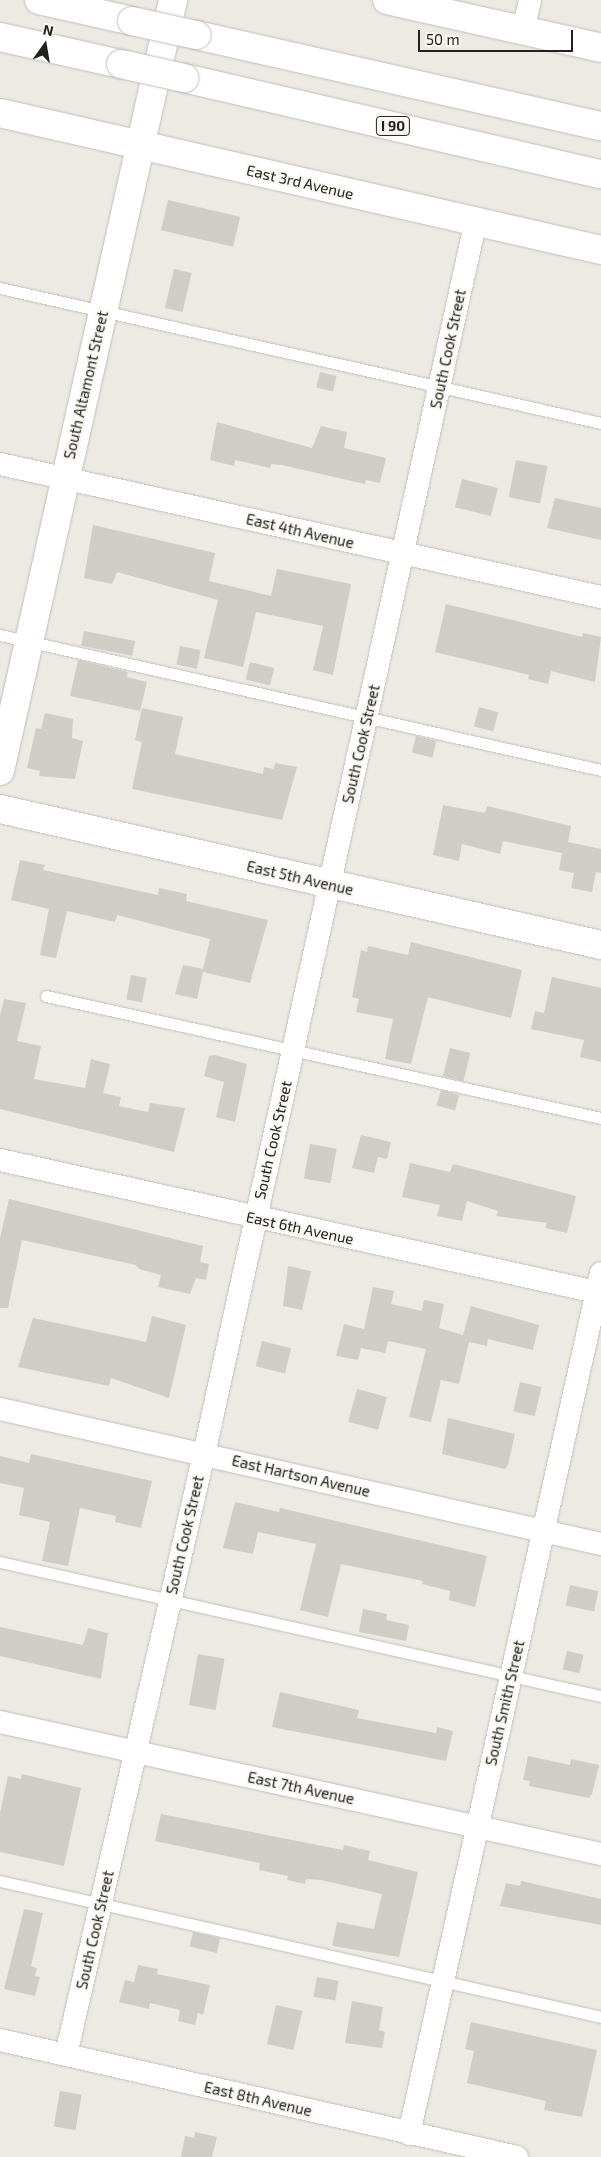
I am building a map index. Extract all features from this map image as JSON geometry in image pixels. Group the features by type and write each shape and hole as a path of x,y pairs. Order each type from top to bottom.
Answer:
{"main road":[{"path":"39,0 601,126"},
{"name":"South Altamont Street","path":"0,771 64,478 173,0"},
{"path":"387,0 601,48"},
{"name":"I 90","path":"0,37 601,174"},
{"name":"East 3rd Avenue","path":"0,113 141,144 475,224 601,250"},
{"name":"East 5th Avenue","path":"0,809 329,885 601,945"}],"street":[{"path":"523,31 530,0"},
{"name":"South Cook Street","path":"66,2055 204,1454 404,554 475,224"},
{"name":"East 4th Avenue","path":"0,464 601,597"},
{"name":"East 6th Avenue","path":"0,1160 255,1219 600,1286"},
{"name":"South Smith Street","path":"409,2134 543,1531 600,1286"},
{"name":"East Hartson Avenue","path":"0,1409 601,1544"},
{"name":"East 7th Avenue","path":"0,1722 601,1854"},
{"name":"East 8th Avenue","path":"0,2040 517,2157"}],"lane":[{"path":"0,288 601,423"},
{"path":"0,635 601,770"},
{"path":"46,996 292,1052 601,1118"},
{"path":"0,1562 601,1696"},
{"path":"0,1880 442,1982 601,2016"}],"building":[{"path":"168,200 240,217 233,247 161,230"},
{"path":"174,269 192,273 183,312 165,308"},
{"path":"320,372 337,376 333,391 316,388"},
{"path":"217,422 312,448 321,426 347,432 344,448 386,458 380,483 366,480 365,484 282,465 271,464 270,468 235,460 234,466 210,460"},
{"path":"516,460 547,466 540,503 509,497"},
{"path":"462,479 498,488 491,516 455,507"},
{"path":"555,498 601,508 601,540 547,528"},
{"path":"93,525 215,553 209,581 271,596 277,569 351,584 333,675 313,670 323,626 256,612 243,667 204,658 218,600 117,572 112,584 84,578"},
{"path":"446,604 582,637 583,633 601,637 595,682 551,671 548,684 528,679 529,675 435,652"},
{"path":"84,631 135,641 132,656 81,646"},
{"path":"180,646 201,650 197,669 176,665"},
{"path":"78,660 128,672 127,677 147,682 140,711 70,696"},
{"path":"250,662 274,668 270,686 246,679"},
{"path":"479,707 498,712 493,731 474,726"},
{"path":"142,708 183,717 175,754 263,774 264,767 274,769 275,763 297,767 282,820 132,789 142,742 135,740"},
{"path":"45,713 73,719 72,738 83,741 75,779 39,776 40,771 27,768 36,728 41,729"},
{"path":"416,736 436,741 432,758 412,752"},
{"path":"443,805 485,813 487,806 571,826 568,842 601,849 601,873 596,872 592,892 571,888 574,873 559,870 562,853 503,841 500,854 462,844 459,861 433,855"},
{"path":"20,860 45,865 43,870 158,895 159,888 187,894 186,901 268,920 250,983 203,972 197,999 175,994 183,965 203,969 210,939 117,915 115,922 67,911 56,958 40,955 49,909 11,900"},
{"path":"411,942 522,970 511,1018 428,997 411,1064 385,1059 393,1019 356,1012 359,999 352,997 361,950 367,952 368,946 408,955"},
{"path":"131,975 147,978 142,1003 126,1000"},
{"path":"552,977 601,988 601,1062 580,1057 584,1040 531,1029 535,1011 544,1013"},
{"path":"4,999 26,1003 17,1041 41,1046 34,1079 85,1088 91,1059 110,1064 103,1093 121,1097 119,1106 148,1112 150,1103 185,1108 174,1152 0,1109 0,1016"},
{"path":"450,1048 470,1053 463,1081 443,1076"},
{"path":"215,1055 247,1064 235,1122 216,1117 224,1082 204,1076 209,1056"},
{"path":"441,1090 459,1095 455,1111 437,1105"},
{"path":"361,1135 391,1142 387,1159 378,1157 374,1173 352,1168"},
{"path":"310,1144 337,1149 331,1183 304,1178"},
{"path":"410,1163 450,1172 453,1164 576,1196 567,1233 545,1228 547,1223 496,1216 498,1211 467,1201 462,1221 437,1216 440,1205 402,1197"},
{"path":"9,1199 203,1246 200,1262 209,1264 206,1280 196,1278 190,1294 158,1287 161,1275 139,1269 136,1265 22,1240 8,1308 0,1308 0,1238"},
{"path":"288,1266 311,1271 302,1310 283,1306"},
{"path":"373,1287 394,1291 391,1304 422,1311 424,1300 444,1304 439,1328 463,1335 471,1306 539,1325 533,1350 488,1339 487,1346 469,1342 459,1384 441,1380 431,1422 409,1417 426,1349 388,1341 385,1353 361,1348 358,1360 336,1356 344,1324 364,1329"},
{"path":"152,1316 186,1325 169,1398 111,1378 109,1386 18,1367 33,1318 146,1342"},
{"path":"262,1341 291,1348 285,1373 256,1366"},
{"path":"520,1382 541,1387 535,1416 513,1411"},
{"path":"357,1389 387,1397 378,1430 348,1422"},
{"path":"448,1418 515,1434 508,1465 505,1469 442,1454"},
{"path":"31,1454 152,1481 141,1528 115,1522 116,1516 80,1508 68,1566 42,1561 50,1522 19,1515 24,1488 0,1483 0,1456 29,1463"},
{"path":"235,1502 279,1512 280,1508 487,1556 475,1607 449,1600 450,1591 422,1584 423,1581 341,1564 328,1617 300,1610 316,1544 258,1532 253,1554 223,1548"},
{"path":"570,1585 598,1591 594,1612 566,1606"},
{"path":"363,1609 387,1614 386,1620 409,1625 406,1641 359,1632"},
{"path":"0,1627 83,1645 88,1628 108,1633 101,1679 0,1656"},
{"path":"567,1651 584,1655 579,1673 563,1670"},
{"path":"198,1654 225,1659 216,1710 189,1705"},
{"path":"280,1692 359,1710 357,1718 436,1733 437,1727 453,1731 446,1761 272,1727"},
{"path":"528,1756 570,1765 571,1759 599,1765 592,1794 589,1798 529,1786 530,1781 523,1780"},
{"path":"22,1774 81,1788 64,1866 0,1852 0,1813 8,1776 21,1779"},
{"path":"161,1814 343,1850 344,1845 370,1851 368,1860 418,1872 399,1957 332,1946 337,1922 374,1929 382,1894 321,1880 306,1879 305,1884 287,1880 288,1876 259,1870 260,1863 155,1841"},
{"path":"521,1881 601,1899 601,1925 500,1906 506,1883 520,1886"},
{"path":"24,1909 43,1913 31,1966 37,1968 35,1976 40,1977 35,1996 4,1989"},
{"path":"193,1932 220,1938 217,1953 190,1947"},
{"path":"138,1965 158,1969 157,1974 210,1985 203,2015 198,2013 195,2025 178,2021 180,2010 150,2003 149,2009 119,2002 125,1980 134,1982"},
{"path":"317,1977 339,1981 335,2001 314,1997"},
{"path":"352,2001 383,2007 379,2030 385,2032 382,2048 345,2043"},
{"path":"276,2005 302,2011 293,2050 267,2044"},
{"path":"471,2022 597,2050 582,2117 544,2110 546,2101 467,2083 474,2051 465,2049"},
{"path":"60,2091 82,2095 75,2130 54,2126"},
{"path":"195,2132 217,2137 212,2157 181,2157 185,2136 194,2138"}]}
